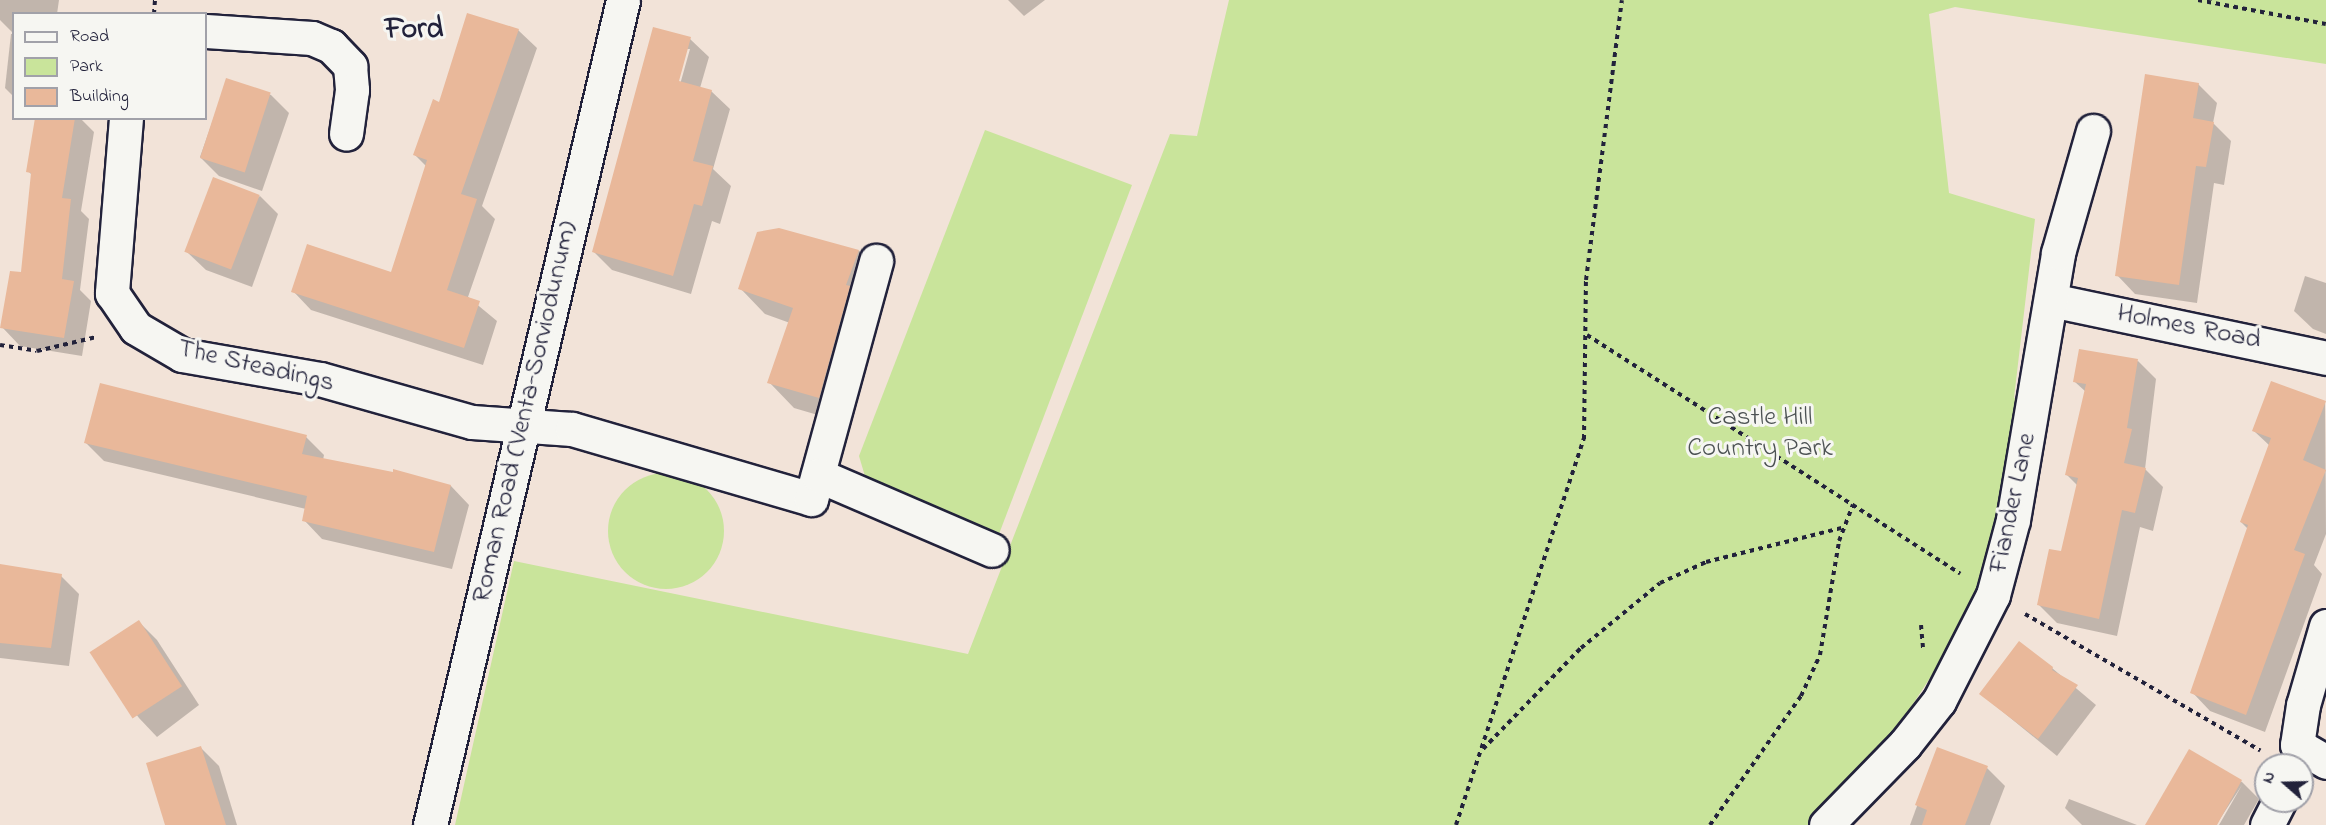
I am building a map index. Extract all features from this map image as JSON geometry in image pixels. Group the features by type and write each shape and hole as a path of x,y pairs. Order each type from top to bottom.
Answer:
{"street":[{"name":"Roman Road (Venta-Sorviodunum)","path":"430,825 521,427 623,0"},
{"path":"207,31 312,38 331,46 350,66 352,90 346,134"},
{"name":"The Steadings","path":"126,120 112,293 136,328 182,355 320,379 472,422 572,429 811,499 818,475"},
{"name":"Fiander Lane","path":"1826,825 1905,744 1939,701 1993,595 2013,520 2058,253 2093,131"},
{"path":"876,261 818,475 992,550"},
{"name":"Holmes Road","path":"2051,300 2326,358"},
{"path":"2286,753 2303,705 2326,626"}],"path":[{"path":"1456,825 1584,439 1586,280 1622,0"},
{"path":"2198,0 2326,24"},
{"path":"0,345 37,351 136,328"},
{"path":"1587,335 1993,595 2281,753"},
{"path":"1710,825 1801,696 1820,655 1845,527 1853,506"},
{"path":"1481,752 1581,648 1660,583 1706,562 1845,527"}],"green space":[{"name":"Castle Hill Country Park","path":"1229,0 2326,0 2326,64 1955,7 1929,14 1949,193 2035,219 2014,398 2022,400 1988,564 1968,620 1909,710 1863,768 1808,825 455,825 514,561 968,654 1170,134 1197,136"},
{"path":"985,130 1132,185 999,534 867,483 859,456"},
{"path":"666,473 688,477 707,490 720,509 724,531 720,553 707,572 688,585 666,589 644,585 625,572 612,553 608,531 612,509 625,490 644,477"}],"building":[{"path":"467,13 519,29 461,194 477,199 447,290 480,301 464,348 291,292 307,244 391,272 427,160 413,155 433,99 439,102"},
{"path":"653,27 691,37 679,81 712,90 693,161 713,166 702,206 694,204 673,276 592,252"},
{"path":"2145,74 2199,83 2193,118 2214,122 2206,167 2196,166 2179,285 2115,276"},
{"path":"226,78 271,93 245,172 200,158"},
{"path":"35,120 75,120 62,198 71,199 62,279 74,281 64,338 0,328 10,271 21,272 31,173 26,172"},
{"path":"213,177 260,195 231,270 184,252"},
{"path":"779,228 859,250 846,285 850,286 819,398 767,383 793,308 738,289 757,232"},
{"path":"2079,349 2138,359 2127,428 2132,429 2124,463 2146,468 2135,513 2122,510 2099,619 2037,605 2049,549 2061,551 2078,478 2065,475 2086,384 2073,382"},
{"path":"2271,381 2326,401 2303,460 2326,470 2294,550 2305,554 2246,715 2190,693 2248,525 2240,522 2271,438 2252,431"},
{"path":"100,383 307,435 302,454 393,472 393,469 451,485 434,552 302,521 307,496 84,443"},
{"path":"0,564 62,574 51,648 0,643"},
{"path":"139,620 182,686 133,718 90,652"},
{"path":"2019,641 2053,667 2052,670 2078,685 2038,739 1979,694"},
{"path":"201,746 226,825 165,825 146,763"},
{"path":"1937,747 1988,766 1965,825 1922,825 1927,810 1915,805"},
{"path":"2189,749 2242,780 2217,825 2145,825"}],"district":[{"name":"Ford","path":"414,30"}]}
